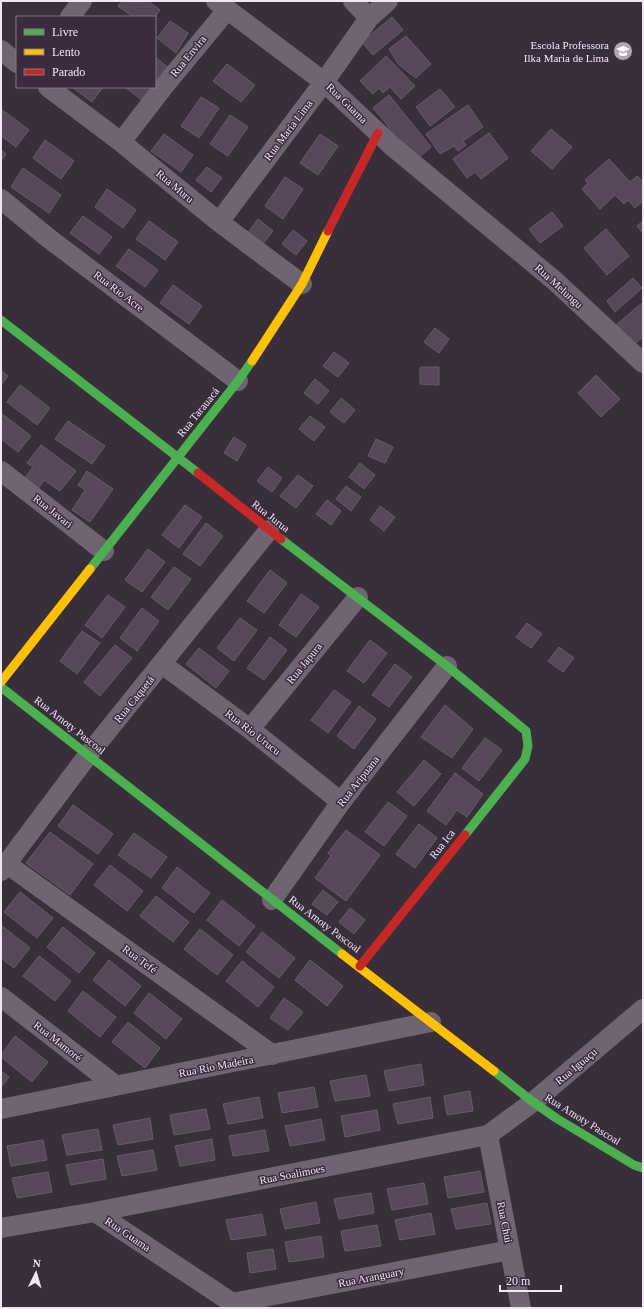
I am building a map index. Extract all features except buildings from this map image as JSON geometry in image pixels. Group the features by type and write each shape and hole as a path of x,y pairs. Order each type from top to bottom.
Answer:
{"street":[{"path":"71,16 82,1"},
{"path":"352,1 369,18"},
{"name":"Rua Maria Lima","path":"218,222 324,82 369,18 388,1"},
{"name":"Rua Guama","path":"221,5 324,82 392,146 472,212"},
{"name":"Rua Envira","path":"121,142 221,5"},
{"path":"1,50 16,62"},
{"name":"Rua Muru","path":"49,88 121,142 218,222 302,284"},
{"name":"Rua Tarauacá","path":"1,682 238,381 302,284 378,133"},
{"name":"Rua Rio Acre","path":"1,200 47,237 238,381"},
{"name":"Rua Melungu","path":"472,212 555,281 643,363"},
{"name":"Rua Jurua","path":"1,320 178,456 269,530 447,666 526,731"},
{"name":"Rua Javari","path":"1,470 104,551"},
{"name":"Rua Caquetá","path":"4,867 88,755 269,530"},
{"name":"Rua Japura","path":"250,729 358,597"},
{"name":"Rua Rio Urucu","path":"162,664 250,729 341,802"},
{"name":"Rua Aripuana","path":"272,900 341,802 447,666"},
{"name":"Rua Amoty Pascoal","path":"1,687 272,900 360,966 533,1102 556,1118 640,1164"},
{"name":"Rua Ica","path":"360,966 525,759 528,746 526,731"},
{"name":"Rua Tefé","path":"4,867 273,1055"},
{"name":"Rua Mamoré","path":"1,997 115,1086"},
{"name":"Rua Iguaçu","path":"488,1136 533,1102 643,1009"},
{"name":"Rua Rio Madeira","path":"1,1109 431,1022"},
{"name":"Rua Soalimoes","path":"95,1212 488,1136"},
{"name":"Rua Chui","path":"488,1136 521,1308"},
{"name":"Rua Guama","path":"1,1228 95,1212 236,1306"},
{"name":"Rua Aranguary","path":"236,1306 510,1250"}],"traffic: fast":[{"path":"1,320 198,473"},
{"path":"90,569 238,381 252,361"},
{"path":"281,539 447,666 526,731 528,746 525,759 465,835"},
{"path":"1,687 342,954"},
{"path":"494,1071 556,1118 634,1165 643,1168"}],"traffic: slow":[{"path":"252,361 302,284 328,231"},
{"path":"1,682 90,569"},
{"path":"342,954 494,1071"}],"traffic: jam":[{"path":"328,231 378,133"},
{"path":"198,473 281,539"},
{"path":"360,966 465,835"}],"place":[{"name":"Escola Professora Ilka Maria de Lima","path":"623,51"}]}
